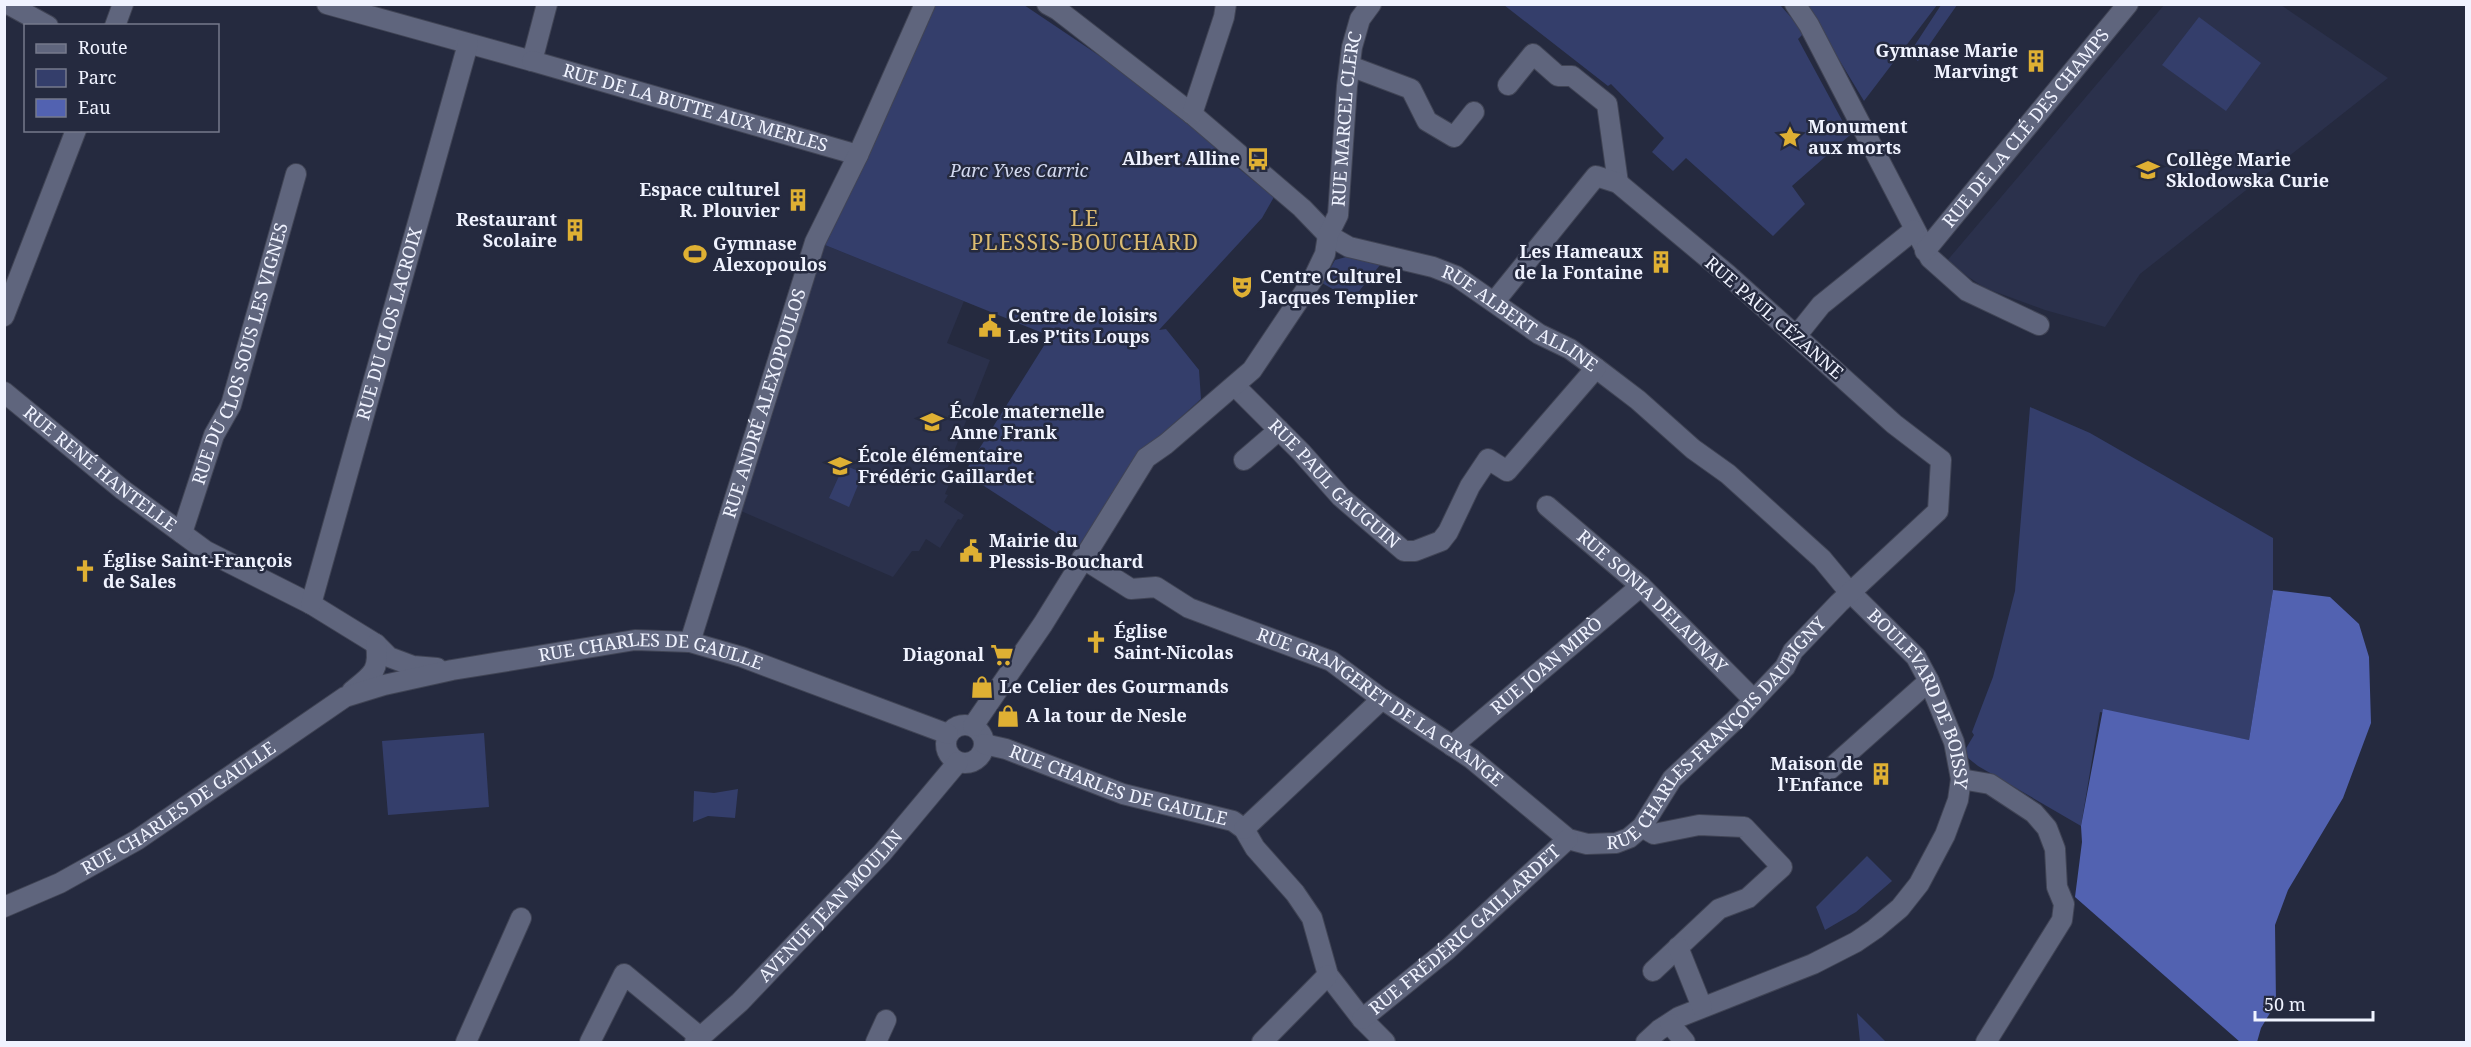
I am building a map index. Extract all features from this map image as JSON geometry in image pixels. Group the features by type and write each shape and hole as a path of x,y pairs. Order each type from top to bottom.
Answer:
{"street":[{"path":"8,4 44,24"},
{"path":"116,24 123,4"},
{"name":"RUE DE LA BUTTE AUX MERLES","path":"327,4 858,155"},
{"path":"532,61 547,4"},
{"name":"RUE ANDRÉ ALEXOPOULOS","path":"690,642 815,242 858,155 925,4"},
{"path":"1192,114 1224,17 1226,4"},
{"name":"RUE MARCEL CLERC","path":"973,726 1042,624 1146,458 1236,387 1252,370 1313,279 1325,254 1328,235 1338,215 1352,47 1360,19 1371,4"},
{"path":"1795,4 1809,25 1925,251 1945,274 1966,291 2039,325"},
{"name":"RUE DE LA CLÉ DES CHAMPS","path":"1925,251 2128,4"},
{"name":"RUE ALBERT ALLINE","path":"1055,6 1192,114 1302,208 1328,235 1349,247 1433,267 1456,276 1495,301 1539,334 1570,348 1728,474 1822,559 1850,592"},
{"name":"RUE DU CLOS LACROIX","path":"310,604 468,44"},
{"path":"1495,301 1596,176 1618,183 1607,104 1572,76 1558,76 1533,54 1508,85"},
{"path":"1350,66 1411,90 1427,121 1454,137 1474,112"},
{"path":"4,316 75,132"},
{"name":"RUE DU CLOS SOUS LES VIGNES","path":"182,533 214,435 231,405 296,174"},
{"name":"RUE PAUL CÉZANNE","path":"1618,183 1797,335 1894,424 1941,460 1938,511 1850,592"},
{"path":"1797,335 1821,305 1914,230"},
{"name":"RUE PAUL GAUGUIN","path":"1236,387 1341,497 1404,551 1415,551 1441,541 1448,532 1470,486 1488,459 1507,471 1596,368"},
{"name":"RUE RENÉ HANTELLE","path":"4,392 123,490 206,551 310,604 376,644 389,657 413,666 452,670"},
{"path":"1244,460 1279,430"},
{"name":"RUE SONIA DELAUNAY","path":"1547,506 1641,586 1754,700"},
{"name":"RUE GRANGERET DE LA GRANGE","path":"1082,558 1131,589 1156,587 1189,608 1331,661 1472,759 1568,839"},
{"name":"RUE JOAN MIRÒ","path":"1452,746 1641,586"},
{"name":"BOULEVARD DE BOISSY","path":"1646,1042 1659,1030 1702,1007 1813,964 1875,929 1900,908 1929,869 1945,835 1958,800 1961,779 1954,742 1929,681 1916,657 1850,592"},
{"name":"RUE CHARLES-FRANÇOIS DAUBIGNY","path":"1568,839 1587,844 1616,843 1629,838 1642,827 1672,779 1785,668 1793,651 1850,592"},
{"name":"RUE CHARLES DE GAULLE","path":"345,697 384,685 452,670 636,640 690,642 742,657 948,734"},
{"name":"RUE CHARLES DE GAULLE","path":"4,907 60,883 137,840 345,697 370,677 379,660 376,644"},
{"path":"1829,770 1929,681"},
{"path":"1244,829 1383,699"},
{"path":"959,725 973,726 982,736 983,751 973,762 958,762 946,750 948,734 959,725"},
{"name":"RUE CHARLES DE GAULLE","path":"984,744 1006,749 1123,794 1233,821 1244,829 1255,848 1295,893 1312,918 1328,975 1362,1019 1385,1042"},
{"name":"AVENUE JEAN MOULIN","path":"697,1040 740,1002 882,853 958,762"},
{"path":"1961,779 1990,784 2034,813 2047,828 2055,849 2057,887 2064,904 2062,920 1986,1042"},
{"path":"1642,827 1654,834 1699,825 1744,827 1787,874 1748,898 1719,909 1653,971"},
{"name":"RUE FRÉDÉRIC GAILLARDET","path":"1362,1019 1447,950 1568,839"},
{"path":"466,1042 521,918"},
{"path":"1678,947 1702,1007"},
{"path":"590,1042 624,974 697,1040"},
{"path":"1262,1042 1328,975"},
{"path":"876,1042 886,1020"},
{"path":"1670,1024 1685,1042"}],"shaded area":[{"name":"Collège Marie Sklodowska Curie","path":"2164,5 2281,5 2388,78 2140,274 2105,327 2045,310 1985,288 1946,262"},
{"path":"825,245 964,301 947,343 990,360 946,472 953,475 944,502 964,515 961,520 958,519 940,548 926,539 919,551 912,551 893,577 741,511"}],"green space":[{"name":"Parc Yves Carric","path":"935,5 1024,5 1192,118 1237,156 1232,163 1274,197 1262,218 1159,330 1166,329 1199,370 1201,399 1140,454 1078,547 964,473 1050,336 825,245"},
{"path":"1504,5 1780,5 1803,34 1798,39 1850,135 1792,186 1805,204 1773,236 1686,158 1673,171 1652,152 1664,138 1611,84 1608,86"},
{"path":"1806,5 1937,5 1864,101"},
{"path":"1941,5 1957,5 1918,61 1909,54"},
{"path":"2199,17 2261,63 2226,111 2162,65"},
{"path":"1346,257 1380,265 1352,300 1322,283 1335,260"},
{"path":"2030,407 2090,433 2273,538 2273,590 2249,740 2100,712 2081,826 1978,766 1968,758 1965,750 1974,735 1972,732 1993,677 2015,591"},
{"path":"844,465 863,473 849,507 829,498"},
{"path":"484,733 489,807 388,815 382,741"},
{"path":"738,789 735,818 708,816 693,822 694,791 714,793"},
{"path":"1867,856 1892,881 1856,912 1825,930 1816,907"},
{"path":"1857,1013 1886,1042 1860,1042"}],"water":[{"path":"2273,590 2330,597 2359,624 2369,657 2371,723 2343,798 2288,890 2275,925 2276,1003 2261,1028 2257,1042 2240,1042 2075,897 2082,842 2081,826 2103,709 2249,740"}],"place":[{"name":"Gymnase Marie Marvingt","path":"2036,61"},
{"name":"Monument aux morts","path":"1790,137"},
{"name":"Albert Alline","path":"1258,159"},
{"name":"Collège Marie Sklodowska Curie","path":"2148,170"},
{"name":"Espace culturel R. Plouvier","path":"798,200"},
{"name":"Restaurant Scolaire","path":"575,230"},
{"name":"Gymnase Alexopoulos","path":"695,254"},
{"name":"Les Hameaux de la Fontaine","path":"1661,262"},
{"name":"Centre Culturel Jacques Templier","path":"1242,287"},
{"name":"Centre de loisirs Les P'tits Loups","path":"990,326"},
{"name":"École maternelle Anne Frank","path":"932,422"},
{"name":"École élémentaire Frédéric Gaillardet","path":"840,466"},
{"name":"Mairie du Plessis-Bouchard","path":"971,551"},
{"name":"Église Saint-François de Sales","path":"85,571"},
{"name":"Église Saint-Nicolas","path":"1096,642"},
{"name":"Diagonal","path":"1002,655"},
{"name":"Le Celier des Gourmands","path":"982,687"},
{"name":"A la tour de Nesle","path":"1008,716"},
{"name":"Maison de l'Enfance","path":"1881,774"}],"district":[{"name":"LE PLESSIS-BOUCHARD","path":"1085,231"}]}
